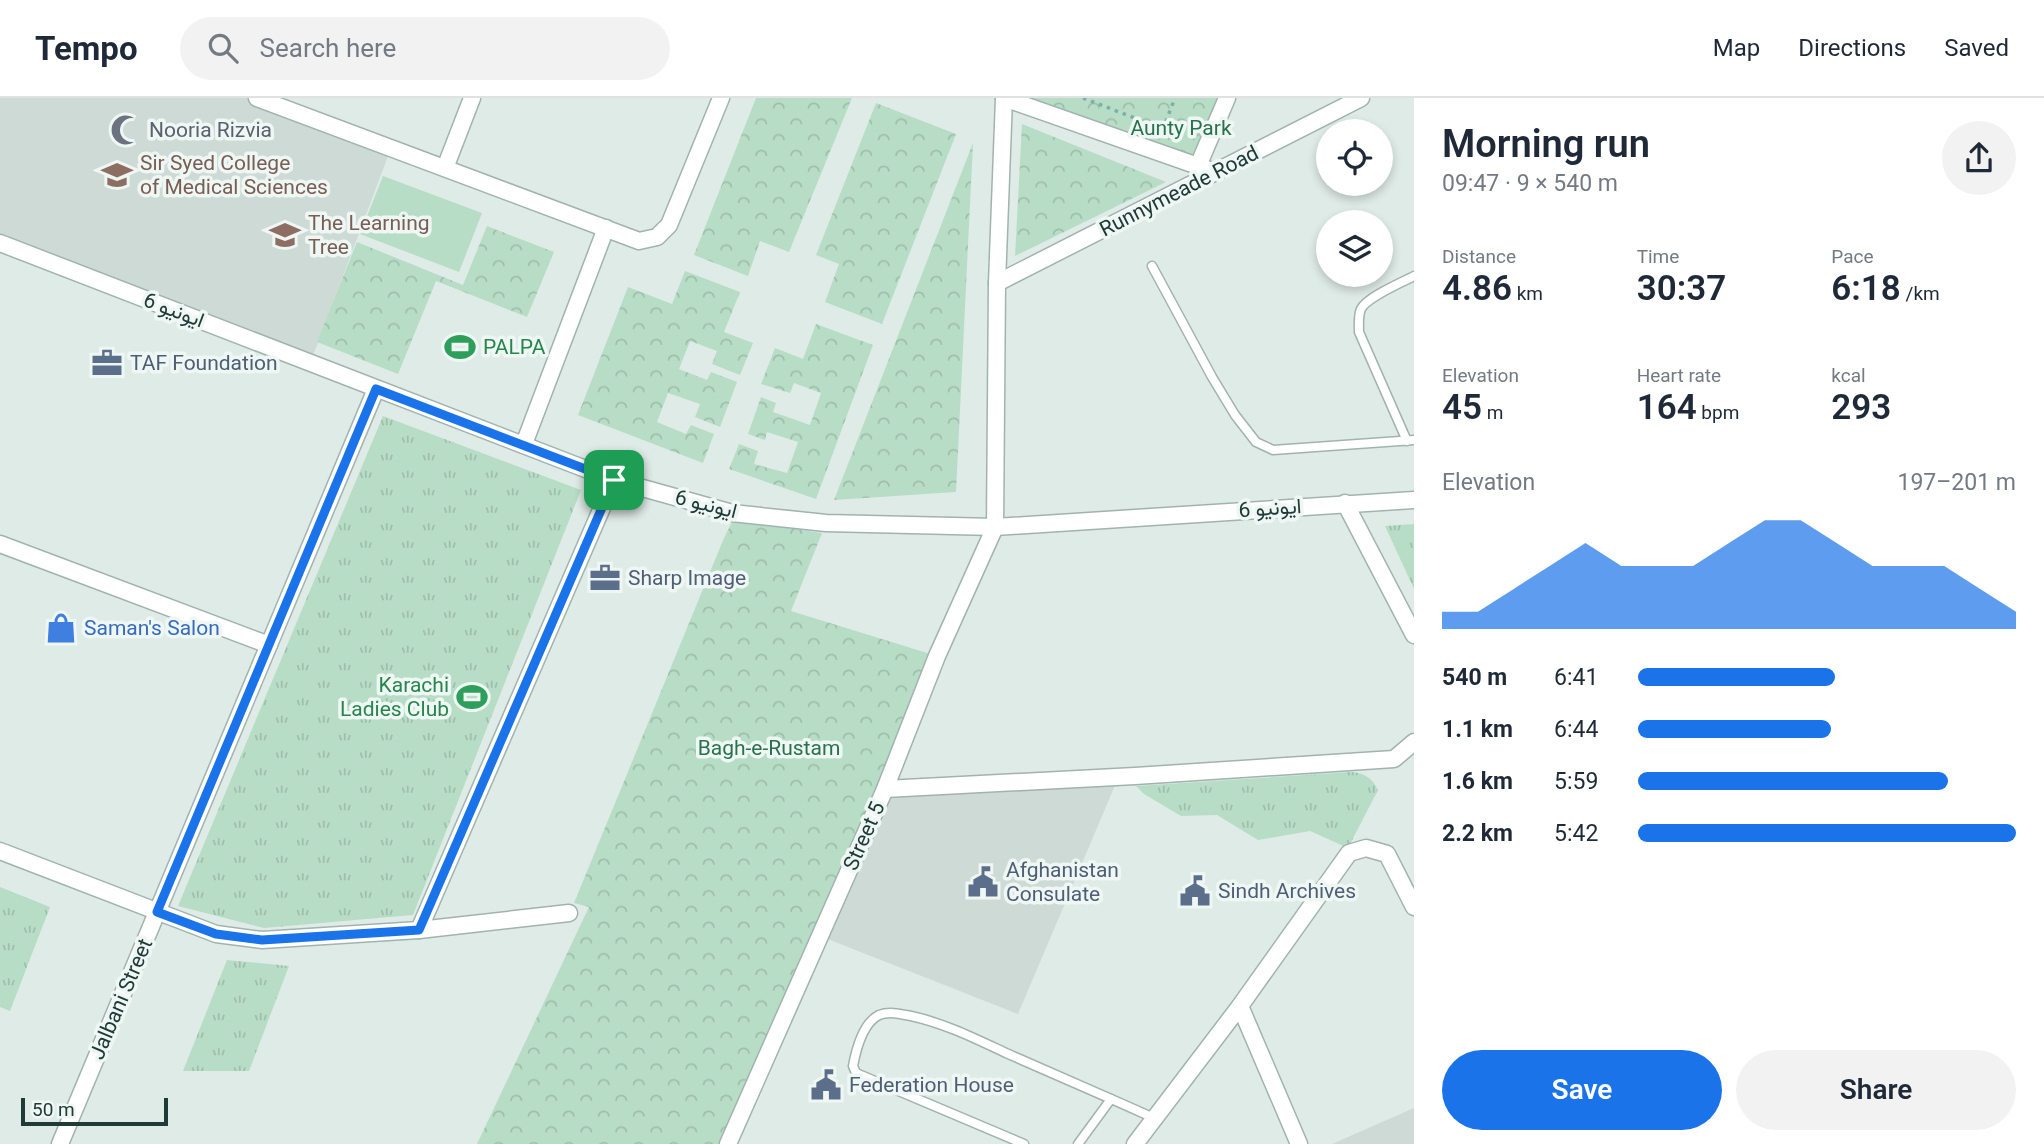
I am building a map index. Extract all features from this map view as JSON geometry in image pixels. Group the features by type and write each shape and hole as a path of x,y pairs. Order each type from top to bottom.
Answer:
{"street":[{"path":"257,98 639,241 657,237 669,225 721,98"},
{"path":"445,168 471,98"},
{"path":"995,527 997,283 1004,98 1215,172"},
{"path":"1198,166 1227,98"},
{"name":"Runnymeade Road","path":"997,283 1361,98"},
{"path":"524,444 606,228"},
{"name":"ایونیو 6","path":"0,243 614,480 732,513 826,523 995,527 1414,500"},
{"name":"Jalbani Street","path":"60,1144 376,389"},
{"path":"419,930 614,480"},
{"path":"1345,503 1414,635"},
{"name":"Street 5","path":"728,1144 885,789 937,656 995,527"},
{"path":"0,544 269,645"},
{"path":"885,789 1394,759 1414,742"},
{"path":"1135,1144 1240,1006 1349,853 1366,848 1387,854 1395,865 1414,907"},
{"path":"0,851 216,934 262,940 419,930 569,913"},
{"path":"1240,1006 1299,1144"}],"lane":[{"path":"1152,266 1235,415 1256,442 1273,450 1410,441 1359,332 1359,320 1366,302 1414,276"},
{"path":"1024,1144 856,1073 854,1059 864,1032 872,1020 881,1014 891,1013 912,1016 942,1026 1154,1118"},
{"path":"1078,1144 1111,1099"}],"path":[{"path":"1083,98 1163,129 1175,98"}],"shaded area":[{"path":"0,98 257,98 391,148 308,369 0,252"},
{"path":"1119,776 1018,1014 820,936 883,791"},
{"path":"1414,1108 1414,1144 1332,1144"}],"green space":[{"path":"756,98 852,98 789,252 760,241 748,276 694,255"},
{"name":"Aunty Park","path":"1006,98 1225,98 1198,166"},
{"path":"876,103 956,134 882,324 825,302 839,264 816,255"},
{"path":"1022,124 1166,182 1015,256"},
{"path":"973,143 956,492 834,500"},
{"path":"383,176 482,213 459,272 360,234"},
{"path":"487,226 554,252 527,317 436,281 398,374 317,342 357,242 463,285"},
{"path":"685,271 740,292 724,332 753,343 740,375 712,364 717,351 690,341 679,369 707,380 711,372 737,382 720,427 695,417 700,404 668,393 657,422 686,434 691,425 714,434 703,463 578,415 628,287 672,304"},
{"path":"816,324 873,345 816,499 729,469 739,444 758,451 754,464 787,473 798,442 767,432 765,440 748,434 761,397 776,403 773,412 810,425 821,393 794,383 790,393 761,384 775,348 803,359"},
{"path":"383,416 581,490 413,915 264,928 178,906"},
{"name":"Bagh-e-Rustam","path":"733,520 822,533 791,611 937,656 728,1144 477,1144 589,907 574,903"},
{"path":"1414,524 1414,589 1385,526"},
{"path":"1351,772 1368,777 1378,790 1348,848 1310,831 1258,840 1217,815 1181,816 1144,794 1136,786"},
{"path":"0,887 50,907 10,1011 0,1007"},
{"path":"227,960 289,966 249,1071 183,1071"}],"place":[{"name":"Nooria Rizvia","path":"126,130"},
{"name":"Sir Syed College of Medical Sciences","path":"117,175"},
{"name":"The Learning Tree","path":"285,235"},
{"name":"PALPA","path":"460,347"},
{"name":"TAF Foundation","path":"107,363"},
{"name":"Sharp Image","path":"605,578"},
{"name":"Saman's Salon","path":"61,628"},
{"name":"Karachi Ladies Club","path":"472,697"},
{"name":"Afghanistan Consulate","path":"983,882"},
{"name":"Sindh Archives","path":"1195,891"},
{"name":"Federation House","path":"826,1085"}],"route":[{"path":"376,389 614,480 419,930 262,940 216,934 157,912 376,389"}]}
